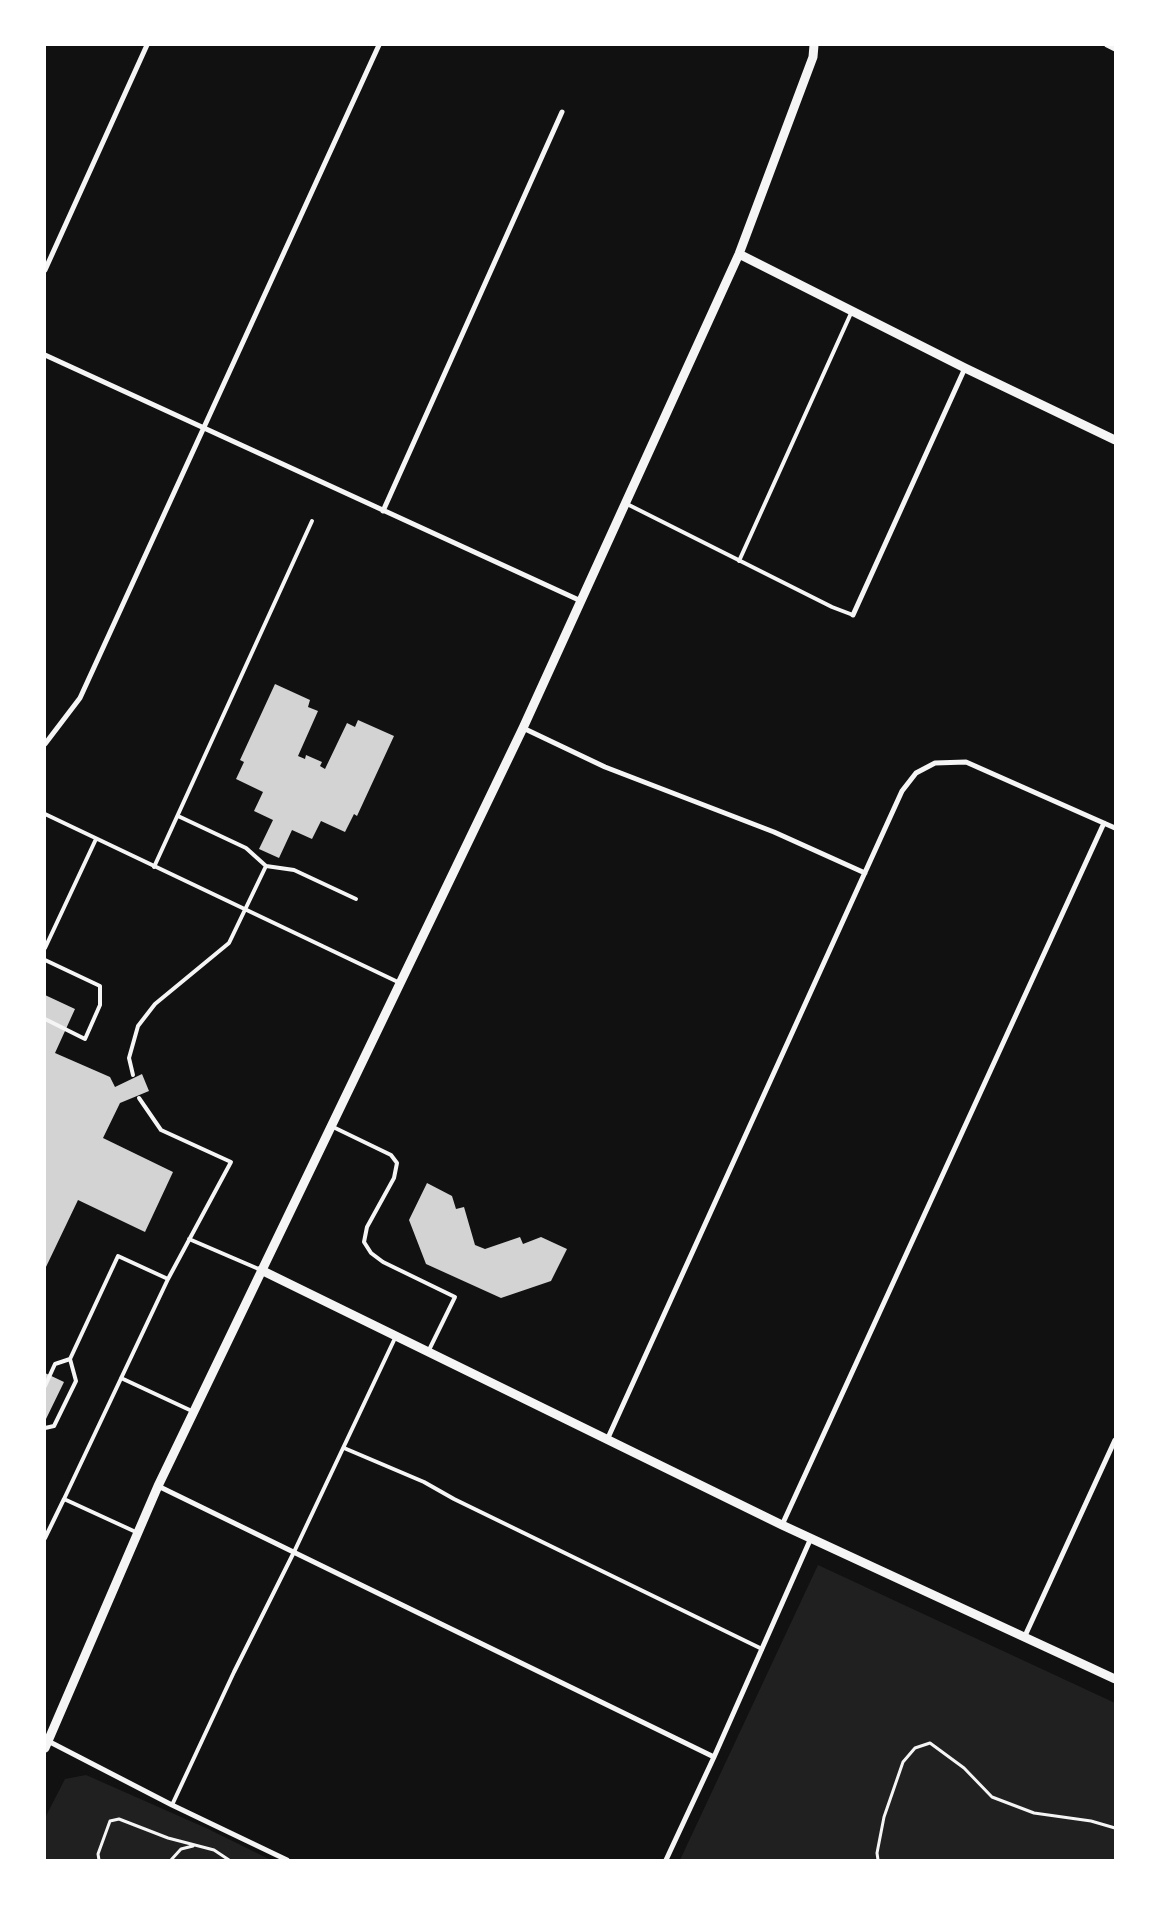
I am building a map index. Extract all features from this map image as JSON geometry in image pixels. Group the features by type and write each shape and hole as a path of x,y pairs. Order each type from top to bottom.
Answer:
{"street":[{"path":"45,270 147,45"},
{"path":"45,744 80,698 379,45"},
{"path":"287,1860 47,1744 158,1486 523,728 739,254 813,57 814,45"},
{"path":"1107,45 1115,49"},
{"path":"383,511 562,112"},
{"path":"739,254 965,368 1115,440"},
{"path":"45,355 581,601"},
{"path":"853,615 965,368"},
{"path":"523,728 605,766 774,832 865,873"},
{"path":"607,1440 902,791 916,773 935,763 966,762 1115,828"},
{"path":"782,1525 1104,823"},
{"path":"261,1270 782,1525 1115,1679"},
{"path":"1024,1638 1115,1440"},
{"path":"158,1486 714,1756"},
{"path":"666,1860 811,1538"}],"lane":[{"path":"739,561 852,311"},
{"path":"625,504 832,607 853,615"},
{"path":"154,866 312,521"},
{"path":"45,814 400,983"},
{"path":"178,816 246,848 266,866 294,870 356,899"},
{"path":"45,948 96,839"},
{"path":"133,1075 129,1058 138,1026 155,1004 229,943 266,866"},
{"path":"45,960 100,986 100,1005 84,1039 45,1019"},
{"path":"45,1538 168,1279 230,1162 161,1130 139,1098"},
{"path":"331,1126 391,1155 397,1163 394,1178 367,1227 364,1242 371,1254 383,1262 455,1297 428,1352"},
{"path":"189,1239 261,1270"},
{"path":"45,1428 54,1426 76,1381 70,1359 118,1256 168,1279"},
{"path":"172,1805 396,1336"},
{"path":"45,1386 55,1364 70,1359"},
{"path":"121,1378 194,1412"},
{"path":"344,1448 424,1482 454,1499 762,1648"},
{"path":"64,1499 138,1533"}],"path":[{"path":"878,1860 877,1854 884,1817 903,1762 915,1748 930,1743 964,1768 992,1797 1034,1813 1091,1822 1115,1828"},
{"path":"99,1860 98,1854 108,1825 110,1821 119,1819 168,1838 214,1850 229,1860"},
{"path":"171,1860 181,1849 194,1845"}],"shaded area":[{"path":"818,1565 1115,1703 1115,1860 680,1860"},
{"path":"86,1775 206,1828 271,1860 45,1860 45,1818 65,1779"}],"building":[{"path":"275,684 310,700 308,707 318,711 298,756 305,759 306,755 322,762 320,766 325,769 347,723 355,727 358,720 394,736 357,816 354,814 345,832 321,821 312,839 292,830 279,858 259,849 273,820 254,811 263,792 236,779 244,762 240,760"},
{"path":"45,995 75,1009 55,1053 110,1077 115,1087 142,1074 149,1091 120,1103 103,1138 173,1172 145,1232 78,1200 45,1269"},
{"path":"427,1183 452,1196 456,1209 464,1207 475,1245 485,1249 520,1237 523,1244 541,1237 567,1249 551,1281 501,1298 426,1264 409,1220"},
{"path":"45,1373 64,1382 46,1419 45,1418"}]}
